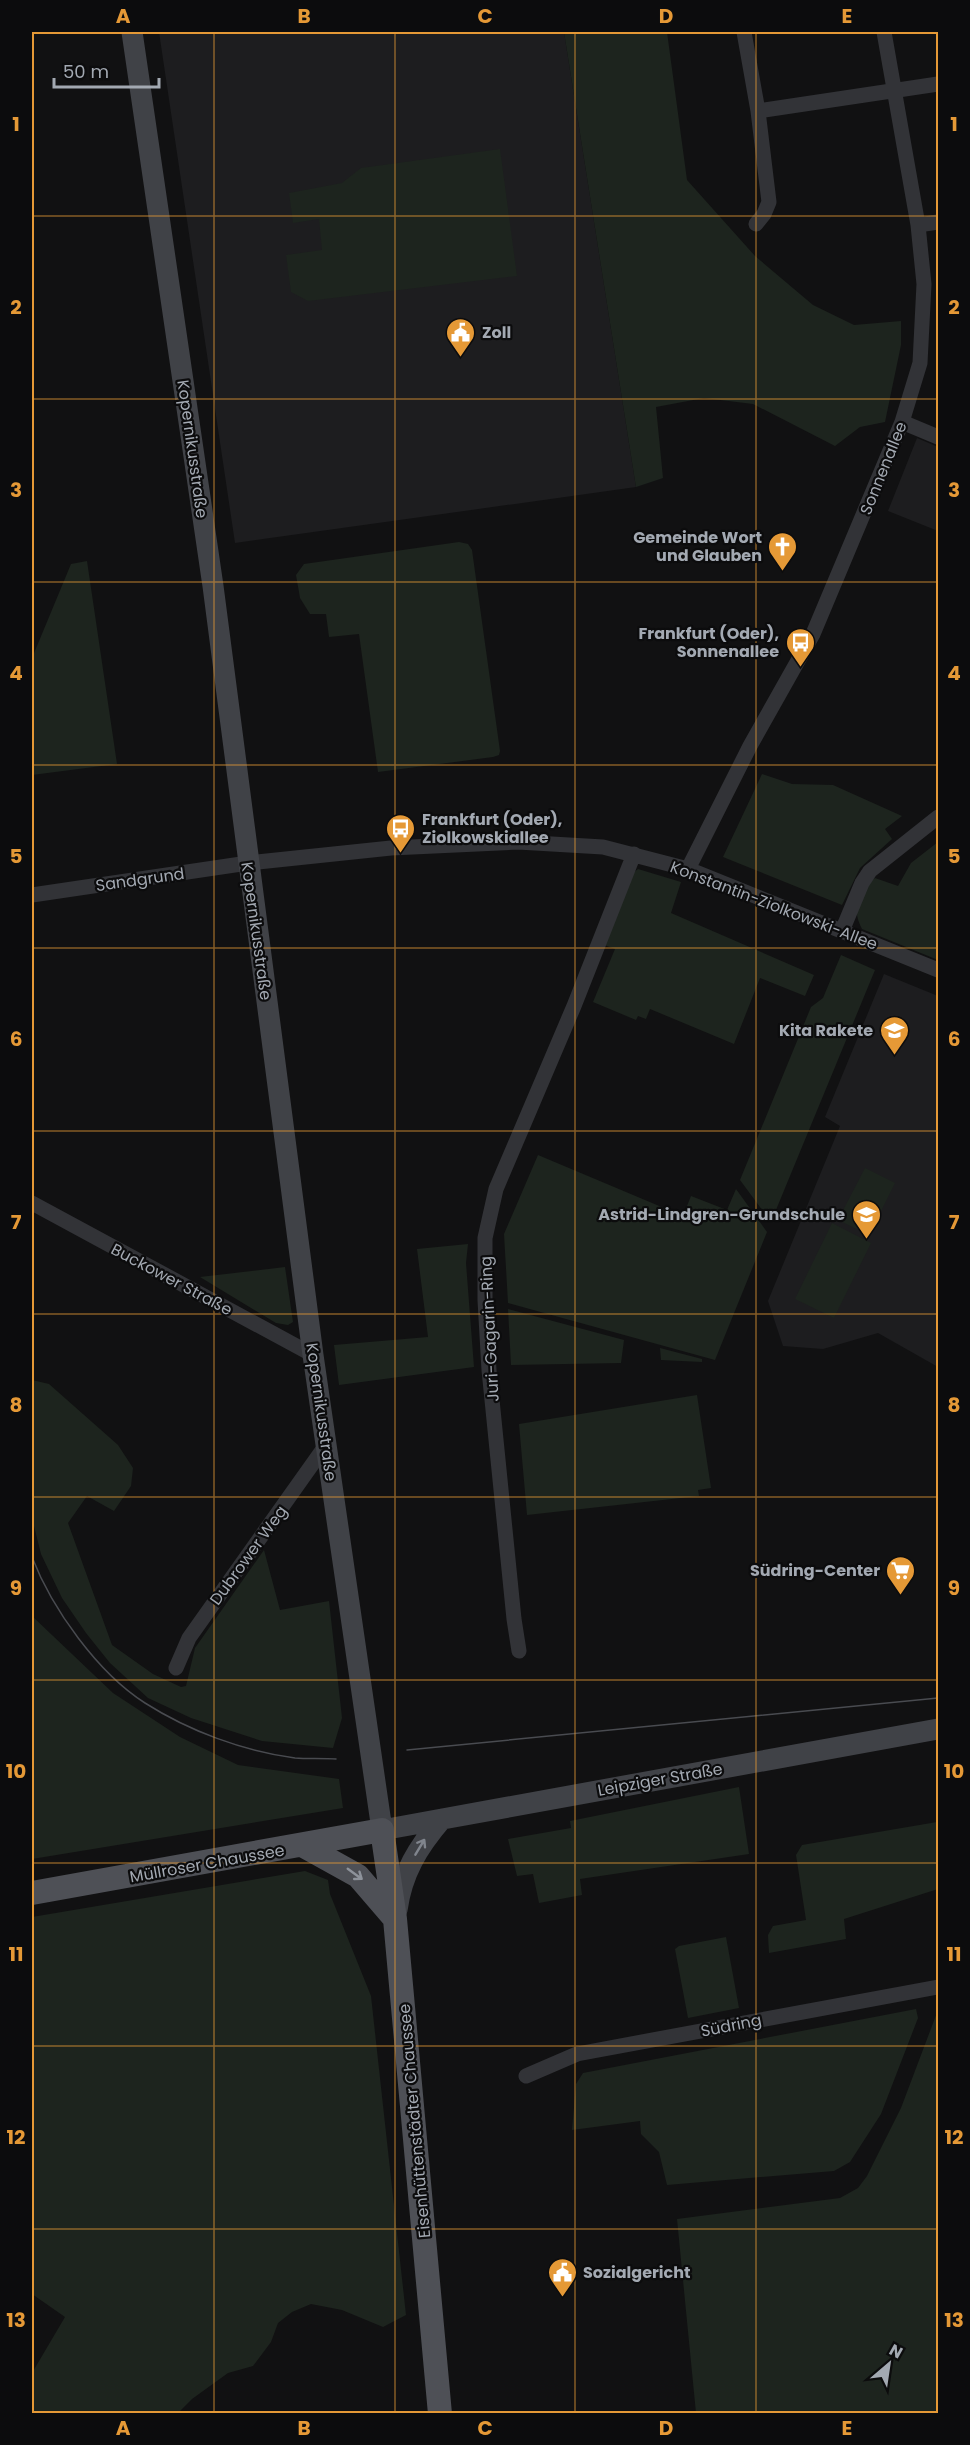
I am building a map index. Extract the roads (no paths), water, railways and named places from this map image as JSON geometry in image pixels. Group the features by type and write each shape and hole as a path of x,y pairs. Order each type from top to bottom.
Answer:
{"main road":[{"name":"Kopernikusstraße","path":"132,32 213,586 313,1355 382,1830"},
{"name":"Leipziger Straße","path":"382,1830 939,1729"},
{"path":"395,1919 400,1887 424,1840 442,1818"},
{"name":"Müllroser Chaussee","path":"32,1893 382,1830"},
{"name":"Eisenhüttenstädter Chaussee","path":"382,1830 395,1919 440,2414"},
{"path":"304,1845 358,1876 395,1919"}],"street":[{"path":"744,32 758,111 769,202 764,214 756,224"},
{"name":"Sonnenallee","path":"688,869 750,746 813,634 902,422 920,363 924,284 918,225 884,32"},
{"path":"758,111 939,84"},
{"path":"918,225 939,222"},
{"path":"902,422 939,437"},
{"path":"842,931 862,882 870,871 939,817"},
{"name":"Konstantin-Ziolkowski-Allee","path":"248,863 391,848 518,842 603,847 688,869 939,970"},
{"name":"Juri-Gagarin-Ring","path":"519,1651 490,1390 485,1300 485,1238 496,1189 634,854"},
{"name":"Sandgrund","path":"32,894 248,863"},
{"name":"Buckower Straße","path":"32,1203 313,1355"},
{"name":"Dubrower Weg","path":"176,1668 189,1638 326,1445"},
{"name":"Südring","path":"526,2076 576,2054 939,1987"}],"tram line":[{"path":"32,1557 51,1598 78,1638 110,1675 145,1703 198,1731 236,1745 295,1758 336,1759"},
{"path":"407,1750 938,1698"}],"place":[{"name":"Zoll","path":"461,358"},
{"name":"Gemeinde Wort und Glauben","path":"783,572"},
{"name":"Frankfurt (Oder), Sonnenallee","path":"800,668"},
{"name":"Frankfurt (Oder), Ziolkowskiallee","path":"401,854"},
{"name":"Kita Rakete","path":"894,1056"},
{"name":"Astrid-Lindgren-Grundschule","path":"866,1240"},
{"name":"Südring-Center","path":"901,1596"},
{"name":"Sozialgericht","path":"562,2298"}]}
